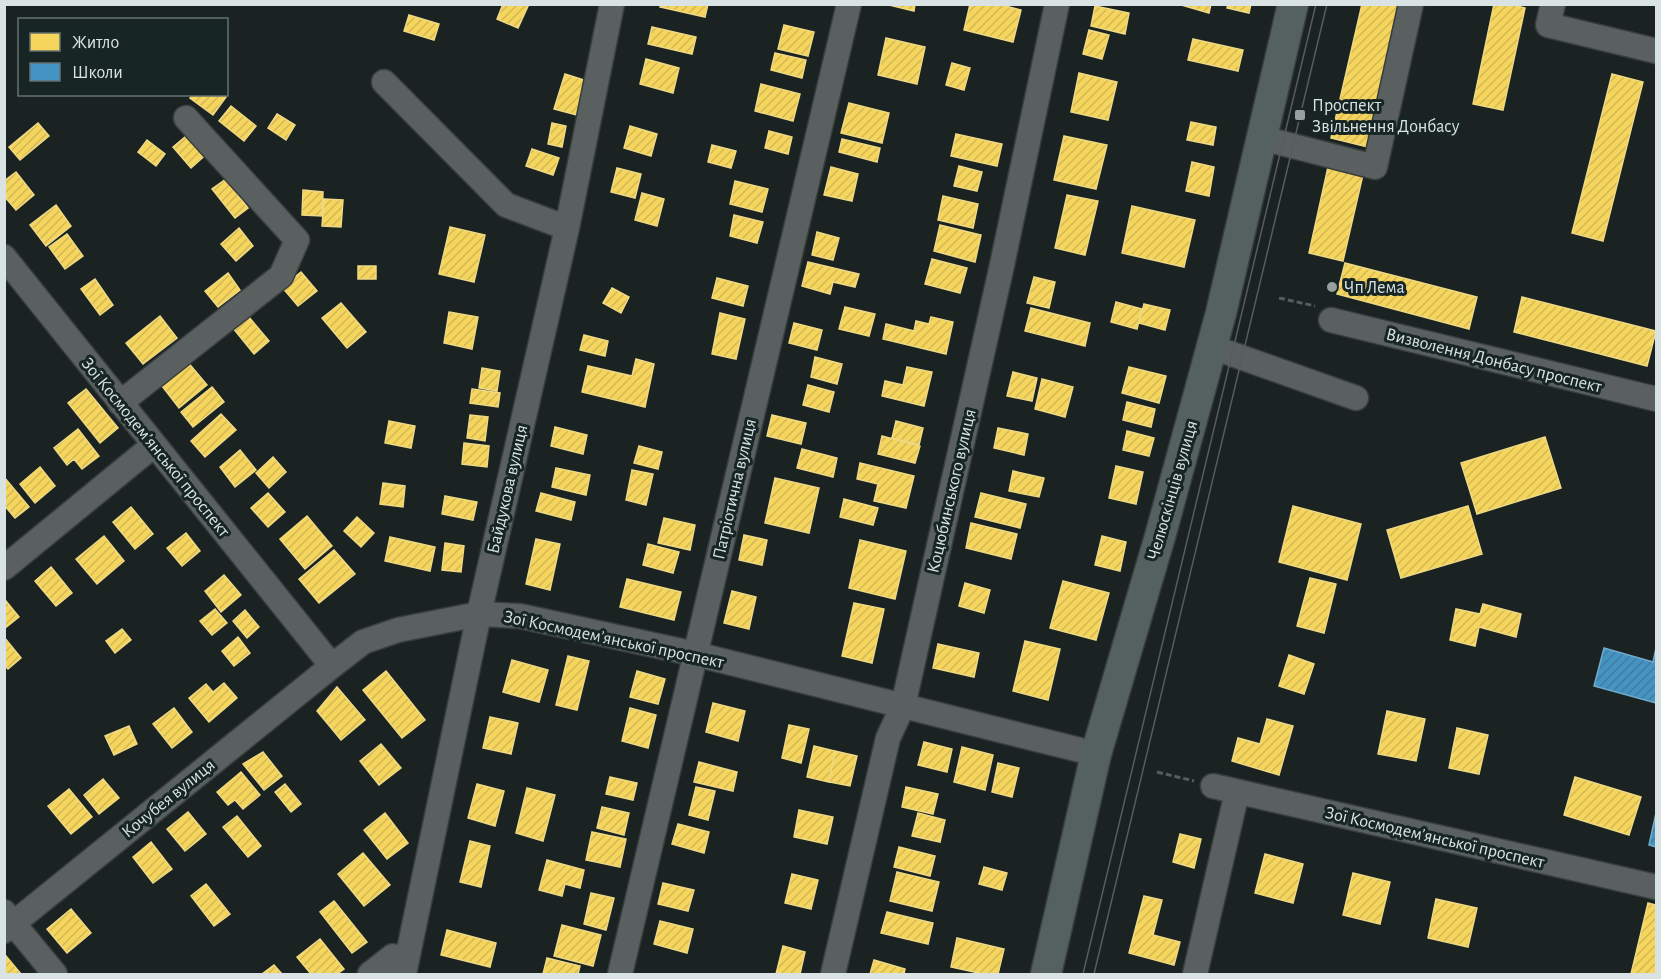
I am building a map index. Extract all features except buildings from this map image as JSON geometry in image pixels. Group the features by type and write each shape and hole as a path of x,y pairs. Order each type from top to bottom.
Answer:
{"main road":[{"name":"Челюскінців вулиця","path":"1046,975 1096,754 1161,533 1212,347 1293,4"}],"street":[{"name":"Байдукова вулиця","path":"406,967 479,614 567,228 612,4"},
{"name":"Патріотична вулиця","path":"620,975 849,4"},
{"name":"Коцюбинського вулиця","path":"833,975 888,738 903,706 1057,4"},
{"path":"1262,138 1375,167 1411,4"},
{"path":"1553,4 1548,25 1656,51"},
{"path":"384,82 506,205 567,228"},
{"path":"120,403 281,276 297,240 186,118"},
{"name":"Зої Космодем’янської проспект","path":"4,257 332,666 363,642 398,630 479,614 520,616 695,654 1096,754"},
{"name":"Визволення Донбасу проспект","path":"1331,320 1656,399"},
{"path":"1212,347 1356,398"},
{"path":"4,568 154,445"},
{"name":"Кочубея вулиця","path":"8,922 332,666"},
{"name":"Зої Космодем’янської проспект","path":"1213,786 1656,887"},
{"path":"1196,975 1237,792"},
{"path":"8,922 55,975"},
{"path":"370,975 393,956 406,967"}],"path":[{"path":"1157,772 1213,786"}],"tram line":[{"path":"1083,974 1316,4"},
{"path":"1094,974 1327,4"}],"place":[{"name":"Проспект Звільнення Донбасу","path":"1300,115"},
{"name":"Чп Лема","path":"1332,287"}]}
